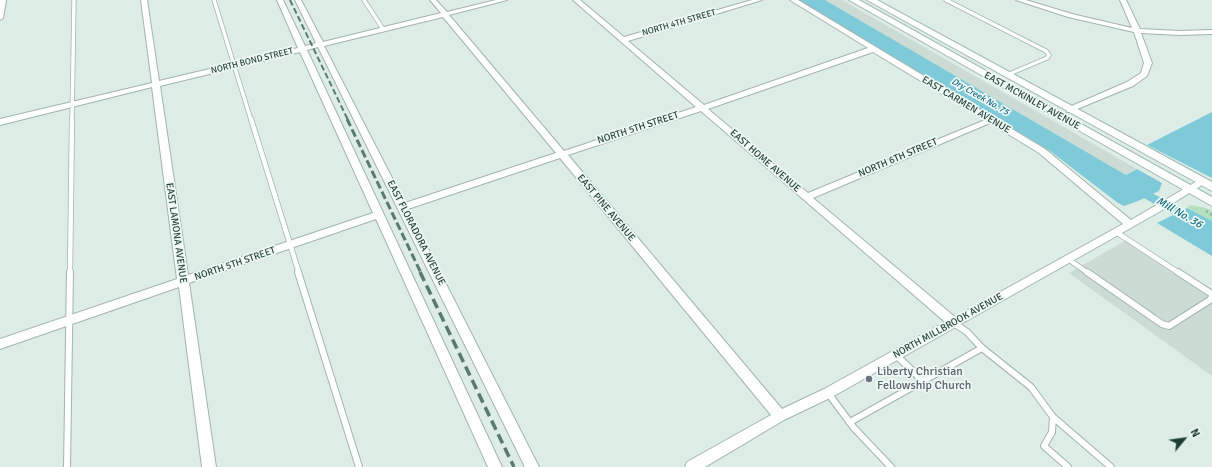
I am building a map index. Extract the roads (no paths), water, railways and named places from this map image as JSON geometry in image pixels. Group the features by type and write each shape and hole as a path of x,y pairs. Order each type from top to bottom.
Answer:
{"main road":[{"name":"EAST MCKINLEY AVENUE","path":"853,0 1212,202"},
{"name":"EAST MCKINLEY AVENUE","path":"871,0 1212,188"},
{"path":"950,55 984,69 1051,106 1070,110"}],"street":[{"path":"0,18 3,0"},
{"name":"EAST LAMONA AVENUE","path":"144,0 209,467"},
{"path":"280,0 380,214 495,467"},
{"name":"EAST FLORADORA AVENUE","path":"298,0 532,467"},
{"name":"EAST PINE AVENUE","path":"433,0 780,416"},
{"name":"NORTH BOND STREET","path":"0,122 504,0"},
{"name":"EAST HOME AVENUE","path":"576,0 954,323"},
{"name":"NORTH 4TH STREET","path":"622,40 759,0"},
{"name":"EAST CARMEN AVENUE","path":"793,0 1042,151 1130,224"},
{"path":"1019,0 1070,16 1137,31 1180,33 1212,32"},
{"path":"1070,110 1130,84 1144,74 1148,63 1137,31 1123,0"},
{"name":"NORTH 5TH STREET","path":"402,207 702,108 873,49"},
{"name":"NORTH 6TH STREET","path":"806,197 991,120"},
{"name":"NORTH MILLBROOK AVENUE","path":"692,467 780,416 828,393 954,323 1156,210 1202,182"},
{"name":"NORTH 5TH STREET","path":"0,344 380,214"}],"lane":[{"path":"67,467 74,0"},
{"path":"214,0 359,467"},
{"path":"364,0 383,29"},
{"path":"946,0 1035,45 1046,51 1049,55 1047,58 1006,74"},
{"path":"1068,259 1162,324 1168,326 1210,300 1212,296 1116,232"},
{"path":"954,323 967,332 982,348 1031,387 1053,417 1112,467"},
{"path":"850,422 924,382 982,348"},
{"path":"896,355 924,382"},
{"path":"828,393 850,422 891,467"},
{"path":"1053,417 1052,432 1044,446 1068,467"}],"water":[{"name":"Dry Creek No. 75","path":"798,0 825,0 1126,175 1137,169 1162,183 1159,191 1124,206 1118,203 1050,151"},
{"path":"1212,112 1212,178 1147,145"},
{"path":"1187,208 1212,221 1212,256 1157,223"}],"waterway":[{"name":"Mill No. 36","path":"1134,187 1212,232"}],"railway":[{"path":"290,0 348,120"},
{"path":"347,119 421,273"},
{"path":"420,272 514,467"}],"place":[{"name":"Liberty Christian Fellowship Church","path":"869,379"}]}
